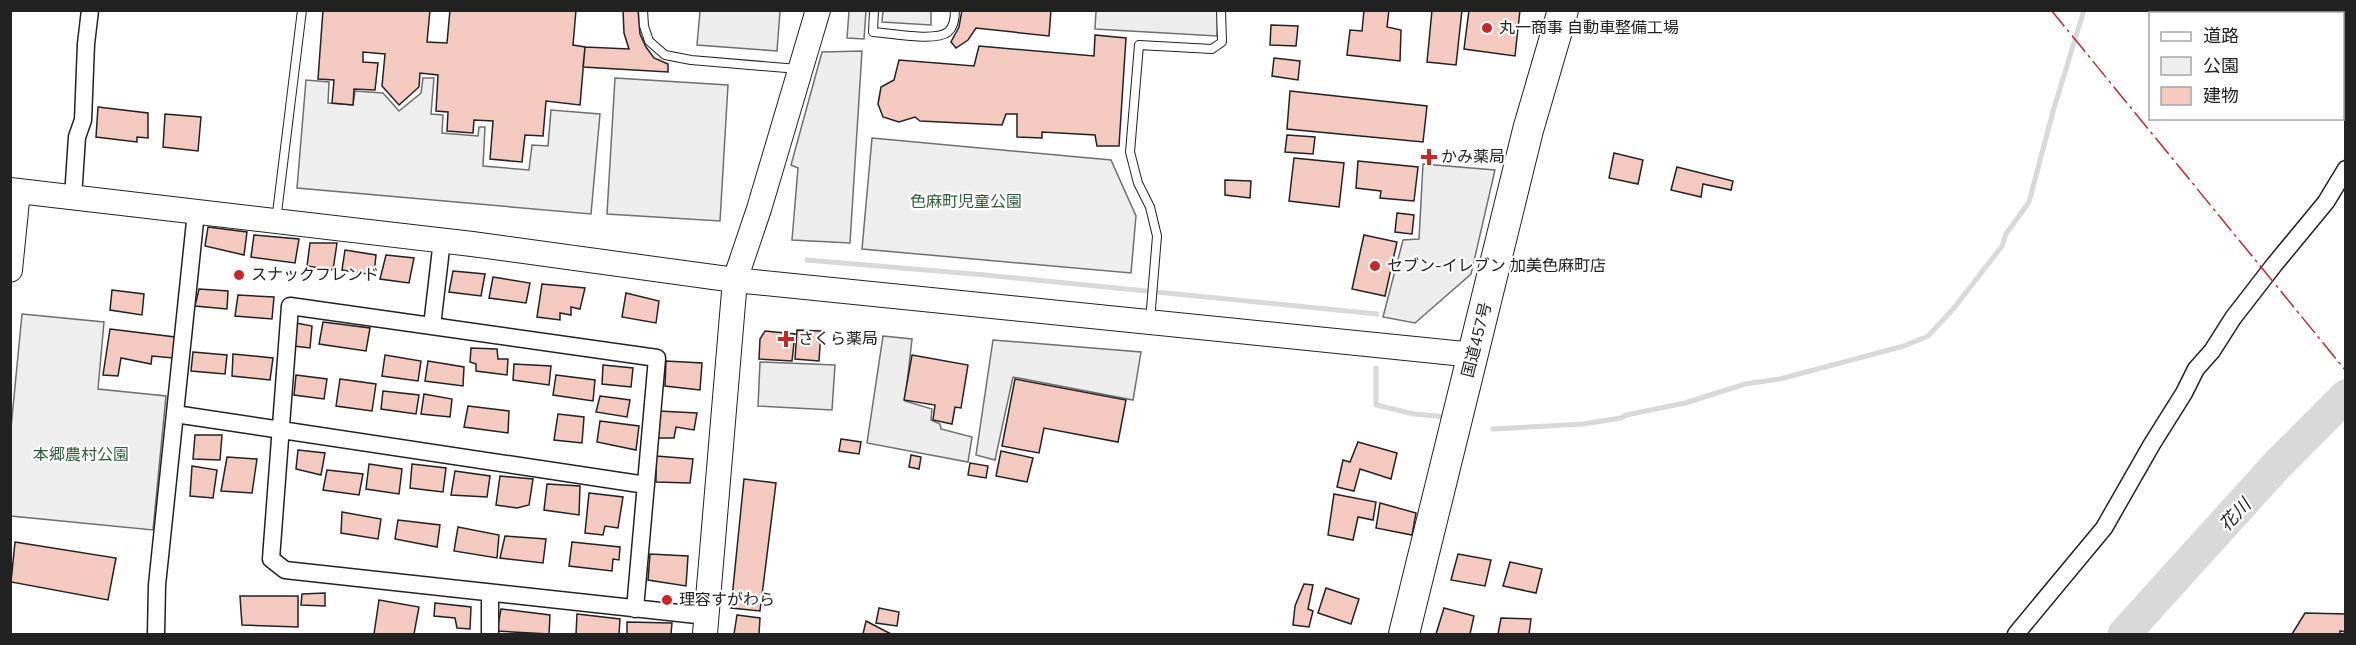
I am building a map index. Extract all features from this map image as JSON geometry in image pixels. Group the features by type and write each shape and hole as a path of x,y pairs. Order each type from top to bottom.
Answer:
{"highway":[{"name":"国道457号","path":"1404,634 1528,130 1563,10"}],"street":[{"path":"73,197 77,137 83,120 86,44 90,10"},
{"path":"635,609 657,358 291,306 279,430 271,559 285,570 635,609 705,625 735,280 802,69 818,10"},
{"path":"2016,634 2103,528 2196,369 2212,351 2233,318 2274,265 2326,202 2346,169"},
{"path":"10,270 14,190 442,240 735,280 1151,313 1474,355"},
{"path":"156,634 157,585 196,212"},
{"path":"432,326 442,240"},
{"path":"176,414 646,485"},
{"path":"490,593 490,634"}],"lane":[{"path":"276,221 302,10"},
{"path":"643,10 644,26 649,41 665,55 691,60 802,69"},
{"path":"874,10 873,32 940,36 949,31 954,22 955,10"},
{"path":"1151,313 1157,236 1150,207 1138,183 1130,152 1139,45 1212,50 1222,42 1221,10"}],"green space":[{"path":"423,78 434,78 431,114 443,115 442,133 478,136 479,127 485,127 483,166 529,170 532,145 548,146 551,110 600,114 591,214 297,188 306,80 329,82 328,103 353,105 355,91 383,93 399,111 421,93"},
{"name":"色麻町児童公園","path":"872,138 1111,160 1136,216 1131,273 862,249"},
{"name":"本郷農村公園","path":"22,314 104,322 98,389 166,396 153,530 11,516 11,428"}],"shaded area":[{"path":"700,11 780,11 777,51 697,45"},
{"path":"849,11 866,11 864,39 847,38"},
{"path":"883,11 931,11 931,25 882,22"},
{"path":"1096,11 1218,11 1217,36 1095,29"},
{"path":"862,51 850,243 792,240 798,168 791,165 822,52"},
{"path":"615,78 728,85 720,221 607,214"},
{"path":"1423,164 1495,170 1471,274 1415,323 1383,317 1403,240 1419,239"},
{"path":"883,336 912,339 905,401 932,409 931,420 940,424 941,429 972,437 968,462 867,443"},
{"path":"993,340 1141,352 1133,400 1013,377 995,460 976,455"},
{"path":"760,362 835,365 832,410 758,406"}],"building":[{"path":"323,10 430,10 427,42 447,43 450,10 576,10 573,45 585,47 580,105 546,101 543,136 525,135 522,162 490,159 493,121 474,120 473,133 447,131 448,112 436,111 438,75 420,73 419,87 399,105 382,86 385,54 363,52 363,62 378,63 375,90 354,89 353,105 332,103 334,80 318,79"},
{"path":"623,10 638,10 640,34 646,47 654,58 668,64 668,72 583,67 585,47 629,49 624,33"},
{"path":"962,10 1051,10 1049,36 976,28 968,40 956,48 951,42 959,27"},
{"path":"1364,10 1389,10 1387,27 1401,30 1400,61 1347,55 1350,30 1362,31"},
{"path":"1432,10 1462,10 1456,65 1427,62"},
{"path":"1469,10 1520,10 1515,56 1464,49"},
{"path":"1271,25 1298,26 1296,46 1270,45"},
{"path":"1095,35 1126,38 1119,146 1097,146 1095,135 1042,132 1042,138 1017,137 1017,114 1006,114 1002,125 920,121 915,117 899,122 883,117 878,104 881,87 894,80 899,60 974,66 979,46 1094,56"},
{"path":"1274,58 1300,61 1298,80 1272,76"},
{"path":"1290,91 1427,106 1423,142 1287,129"},
{"path":"98,107 148,113 148,138 137,137 137,142 96,137"},
{"path":"165,114 201,117 198,151 163,147"},
{"path":"1287,135 1315,137 1313,154 1285,152"},
{"path":"1614,153 1643,160 1638,184 1609,178"},
{"path":"1294,158 1344,163 1339,207 1289,201"},
{"path":"1358,161 1418,167 1414,201 1380,198 1381,191 1356,188"},
{"path":"1677,167 1733,181 1731,190 1703,184 1701,197 1671,190"},
{"path":"1225,180 1251,181 1250,198 1225,195"},
{"path":"1397,213 1414,215 1412,234 1395,232"},
{"path":"208,227 247,232 244,255 205,246"},
{"path":"254,235 299,239 295,263 251,257"},
{"name":"セブン-イレブン 加美色麻町店","path":"1364,235 1397,242 1385,296 1352,289"},
{"path":"310,243 337,243 333,270 307,266"},
{"path":"345,250 376,255 374,275 342,270"},
{"path":"386,255 414,258 409,283 380,279"},
{"path":"453,271 485,274 481,296 449,292"},
{"path":"493,277 530,283 526,303 489,298"},
{"path":"542,284 585,288 580,309 571,307 571,315 560,313 560,320 537,317"},
{"path":"199,289 228,291 227,309 195,306"},
{"path":"112,290 144,294 142,315 110,310"},
{"path":"626,293 659,301 656,323 622,317"},
{"path":"238,295 274,297 272,319 235,316"},
{"path":"323,322 370,328 366,351 319,344"},
{"path":"296,323 312,326 310,348 294,346"},
{"path":"110,329 175,337 173,358 152,356 151,364 121,358 118,376 103,375"},
{"path":"797,330 821,331 819,361 795,359"},
{"path":"765,331 795,334 792,361 759,359 760,339"},
{"path":"471,348 497,349 498,359 508,359 507,375 476,371 476,364 470,362"},
{"path":"193,352 227,355 225,374 191,371"},
{"path":"233,354 273,358 270,380 232,376"},
{"path":"385,355 421,361 418,381 382,376"},
{"path":"912,355 968,365 961,408 955,407 952,424 933,420 935,405 904,400"},
{"path":"428,361 464,367 463,386 425,381"},
{"path":"666,361 702,363 700,390 665,386"},
{"path":"514,364 551,366 549,385 513,380"},
{"path":"603,365 633,368 631,387 602,384"},
{"path":"296,375 327,379 324,399 294,395"},
{"path":"556,375 595,380 593,401 553,395"},
{"path":"340,379 376,384 372,411 336,406"},
{"path":"1015,379 1126,400 1118,442 1044,428 1039,453 1002,446"},
{"path":"383,391 419,395 416,414 381,409"},
{"path":"424,394 452,399 450,417 421,414"},
{"path":"600,396 630,400 627,417 596,412"},
{"path":"468,406 509,411 508,433 464,427"},
{"path":"659,411 697,413 694,430 676,427 674,438 657,438"},
{"path":"558,414 584,417 582,443 554,440"},
{"path":"600,421 639,426 636,450 597,442"},
{"path":"195,435 222,435 220,460 193,459"},
{"path":"841,439 861,442 859,454 839,451"},
{"path":"1358,442 1397,453 1391,479 1360,469 1354,491 1337,487 1343,460 1350,462"},
{"path":"298,450 325,453 321,475 296,469"},
{"path":"1001,451 1033,458 1027,482 996,476"},
{"path":"911,455 921,457 919,469 909,467"},
{"path":"656,456 693,459 690,483 656,482"},
{"path":"227,457 257,459 252,493 221,491"},
{"path":"970,463 988,466 986,478 968,475"},
{"path":"369,464 402,469 399,494 366,489"},
{"path":"412,464 446,468 443,492 410,488"},
{"path":"192,466 217,470 213,498 190,496"},
{"path":"327,470 363,474 359,495 323,490"},
{"path":"455,471 490,476 487,497 451,495"},
{"path":"500,476 533,479 529,505 517,508 496,505"},
{"path":"744,479 776,483 760,611 731,608"},
{"path":"547,484 580,486 579,515 544,510"},
{"path":"589,493 623,497 618,528 605,526 603,535 585,533"},
{"path":"1334,494 1376,502 1373,520 1358,517 1353,540 1328,535"},
{"path":"1380,503 1416,513 1412,535 1376,528"},
{"path":"342,512 381,519 378,539 341,533"},
{"path":"398,520 440,525 437,547 395,539"},
{"path":"458,527 499,535 497,558 454,551"},
{"path":"505,536 546,539 543,563 500,558"},
{"path":"15,542 116,558 108,600 11,582"},
{"path":"572,542 620,547 619,560 613,559 612,571 569,566"},
{"path":"650,554 688,556 686,586 648,580"},
{"path":"1458,554 1491,560 1485,586 1451,580"},
{"path":"1510,562 1542,569 1536,593 1503,586"},
{"path":"1304,584 1313,585 1308,609 1313,611 1309,627 1293,625 1295,606"},
{"path":"1326,588 1359,599 1351,624 1318,613"},
{"path":"325,593 325,606 301,605 302,594"},
{"path":"240,596 298,596 298,627 242,625"},
{"path":"379,600 419,607 414,634 374,634"},
{"path":"435,603 471,607 470,629 457,628 455,618 434,616"},
{"path":"879,608 899,612 897,626 876,623"},
{"path":"1444,608 1474,616 1470,634 1436,634"},
{"path":"501,609 550,615 549,634 497,631"},
{"path":"2305,613 2346,614 2346,632 2292,634"},
{"path":"577,614 620,619 619,634 576,634"},
{"path":"737,615 760,618 759,634 734,634"},
{"path":"1501,618 1531,619 1529,634 1498,634"},
{"path":"866,621 891,634 863,634"},
{"path":"627,622 672,623 671,634 627,634"}],"waterway":[{"path":"1493,429 1583,424 1621,418 1685,403 1745,384 1780,379 1904,346 1928,336 1954,308 2002,246 2006,234 2029,202 2054,108 2084,10"},
{"path":"807,260 985,275 1377,314"},
{"path":"1376,368 1376,405 1414,414 1447,417"},
{"name":"花川","path":"2124,634 2277,465 2346,396"}],"power":[{"path":"2051,10 2346,371"}],"place":[{"name":"丸一商事 自動車整備工場","path":"1487,28"},
{"name":"かみ薬局","path":"1429,157"},
{"name":"セブン-イレブン 加美色麻町店","path":"1375,266"},
{"name":"スナックフレンド","path":"239,275"},
{"name":"さくら薬局","path":"786,339"},
{"name":"理容すがわら","path":"667,600"}]}
